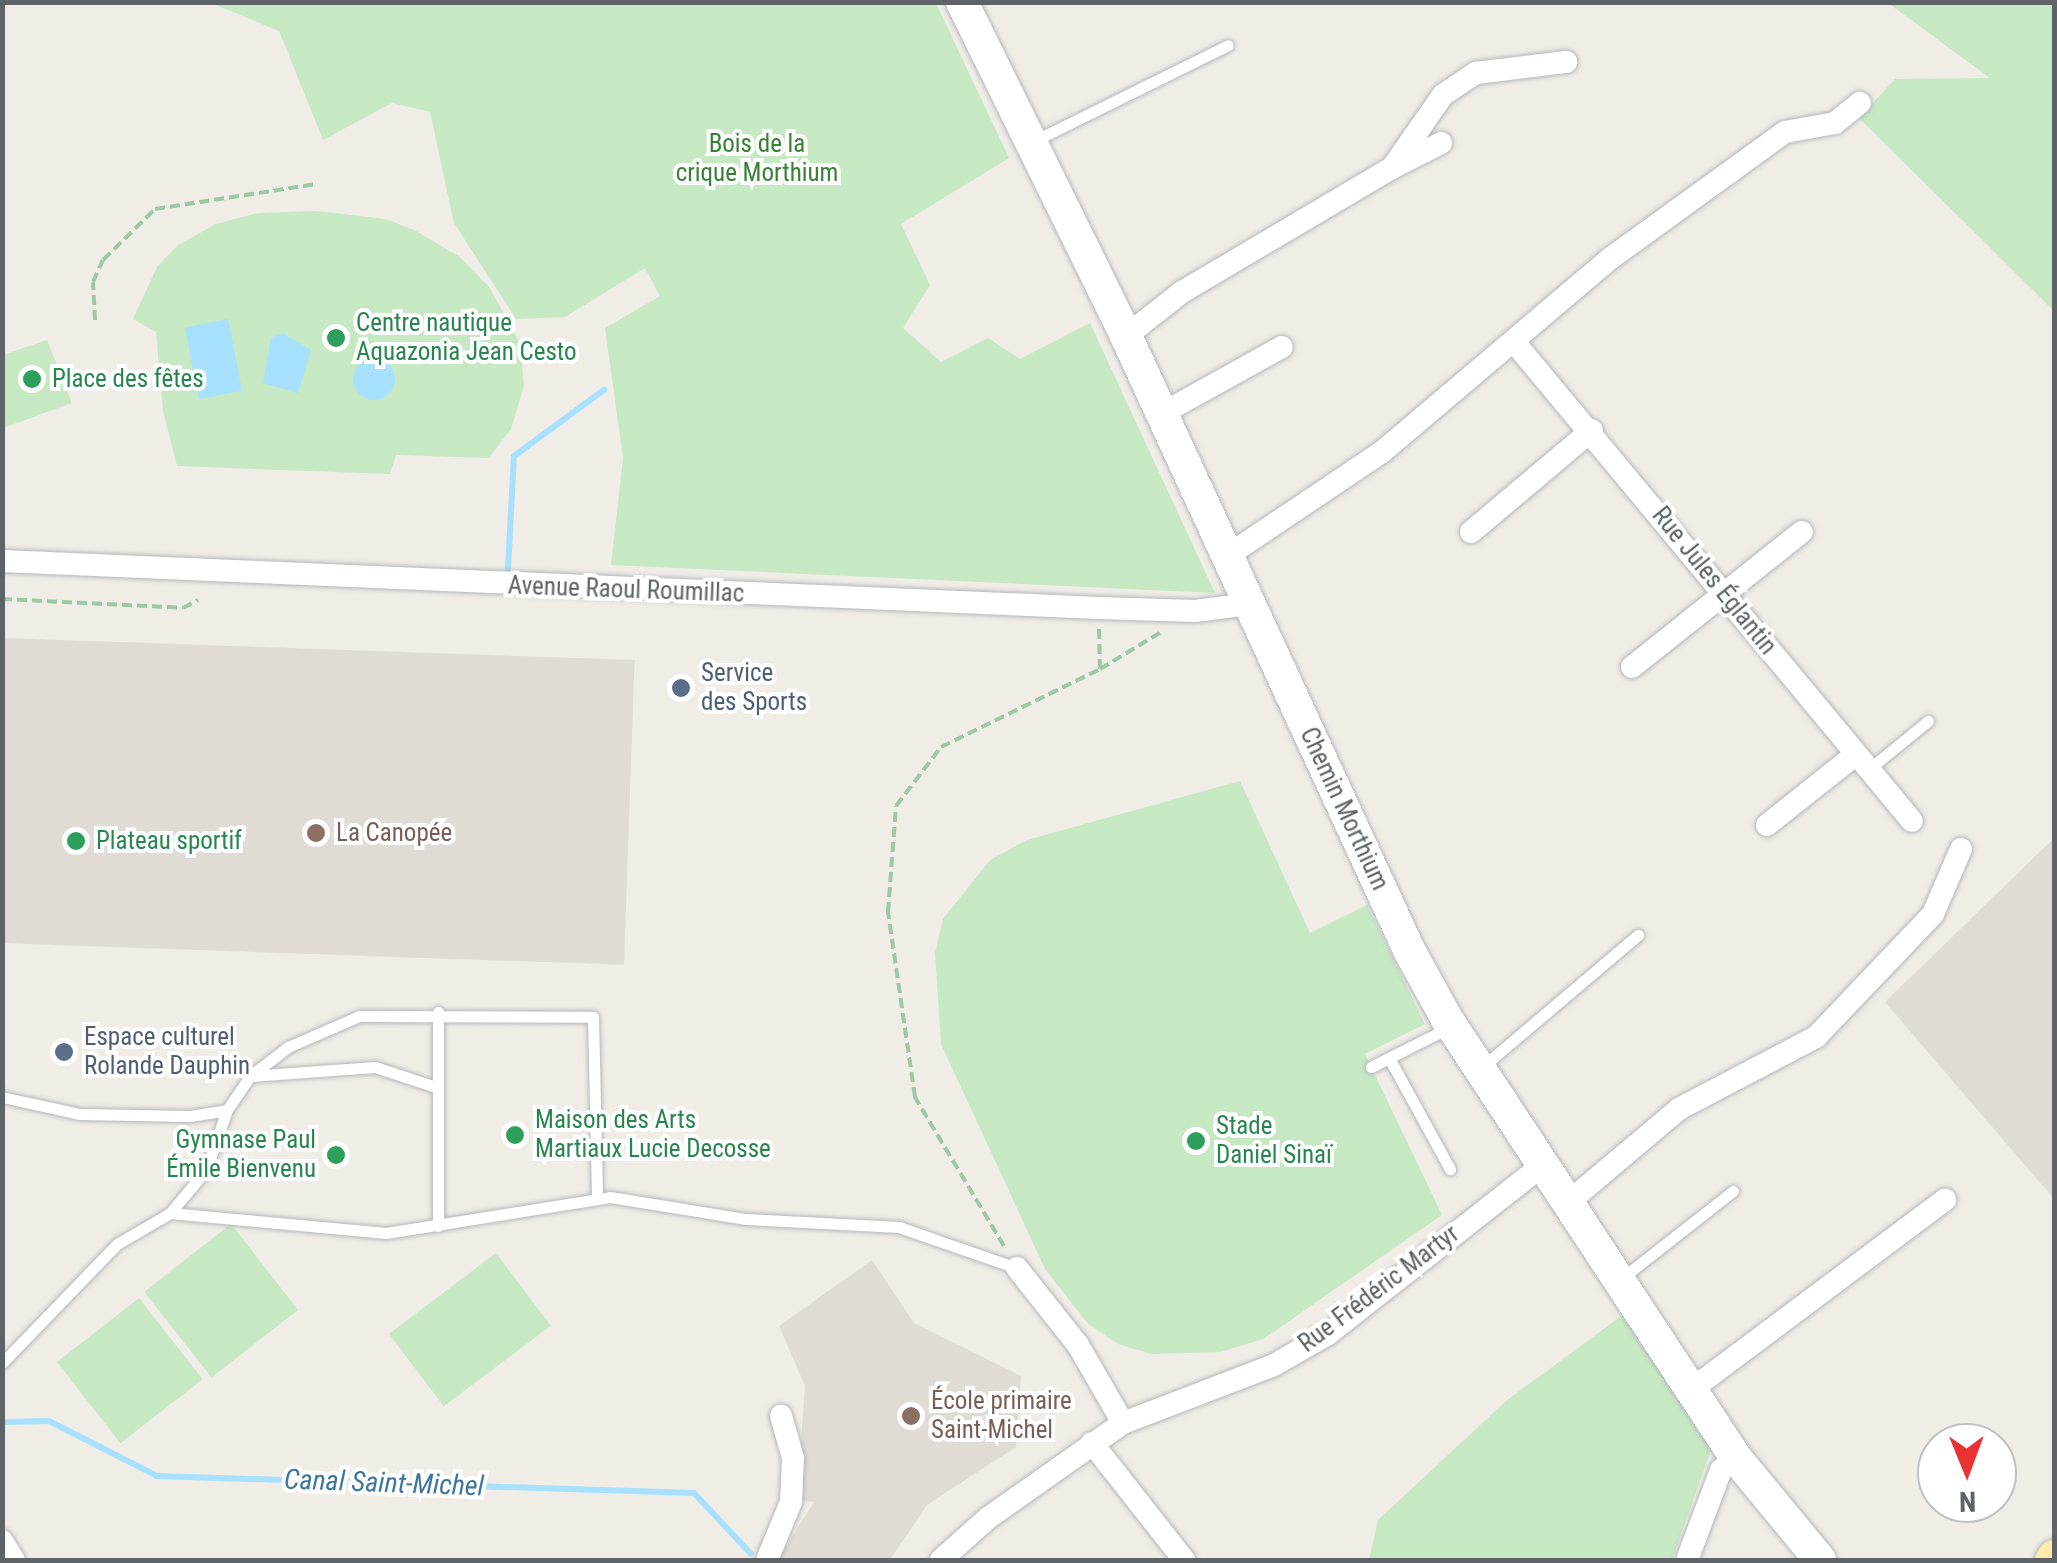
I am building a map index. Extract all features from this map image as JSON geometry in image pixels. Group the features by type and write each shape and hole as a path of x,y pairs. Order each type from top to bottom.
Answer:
{"street":[{"name":"Chemin Morthium","path":"962,2 1126,336 1408,950 1452,1026 1571,1200 1736,1458 1820,1560"},
{"path":"1392,168 1443,95 1476,72 1566,62"},
{"path":"1227,556 1382,452 1516,343 1611,258 1785,132 1835,124 1860,103"},
{"path":"1126,336 1182,292 1441,143"},
{"name":"Rue Jules Églantin","path":"1516,343 1592,430 1912,821"},
{"path":"1161,414 1282,347"},
{"path":"1472,532 1592,430"},
{"path":"1632,667 1802,532"},
{"name":"Avenue Raoul Roumillac","path":"2,561 1099,608 1194,610 1250,604"},
{"path":"1767,825 1862,762"},
{"path":"1571,1200 1679,1109 1816,1037 1933,914 1961,849"},
{"name":"Rue Frédéric Martyr","path":"941,1560 1092,1443 1124,1423 1274,1366 1328,1334 1546,1164"},
{"path":"1692,1389 1945,1200"},
{"path":"1017,1268 1078,1345 1124,1423"},
{"path":"766,1560 790,1502 793,1458 781,1416"},
{"path":"1092,1443 1184,1560"},
{"path":"1686,1560 1721,1470 1736,1458"},
{"path":"2,1541 14,1560"}],"lane":[{"path":"1030,142 1228,45"},
{"path":"1862,762 1928,721"},
{"path":"1481,1068 1638,935"},
{"path":"2,1363 117,1244 170,1213 206,1170 227,1110 250,1076 288,1047 359,1016 438,1012 593,1016 596,1196"},
{"path":"438,1012 438,1226"},
{"path":"1371,1067 1452,1026"},
{"path":"1390,1058 1450,1169"},
{"path":"250,1076 375,1068 436,1087"},
{"path":"2,1096 79,1114 190,1116 227,1110"},
{"path":"1621,1278 1733,1191"},
{"path":"170,1213 386,1233 596,1196 746,1218 899,1227 1017,1268"}],"path":[{"path":"95,320 93,282 103,260 155,210 256,188 316,184"},
{"path":"2,598 183,608 198,600"},
{"path":"1099,608 1100,670"},
{"path":"1017,1268 915,1096 888,912 896,806 941,747 1100,670 1194,610"}],"shaded area":[{"name":"La Canopée","path":"3,638 635,660 624,965 2,943"},
{"path":"2054,838 2054,1199 1885,1002"},
{"name":"École primaire Saint-Michel","path":"872,1260 914,1323 1021,1376 1016,1447 927,1505 890,1560 777,1560 814,1502 797,1500 805,1386 779,1326"}],"green space":[{"name":"Bois de la crique Morthium","path":"211,3 936,3 1009,158 901,224 930,285 903,328 941,362 988,338 1020,359 1090,323 1215,593 611,565 623,458 605,328 660,296 645,268 565,317 516,319 454,223 430,112 392,103 323,140 279,31"},
{"path":"1888,3 2054,3 2054,311 1859,118 1895,79 1990,78"},
{"name":"Centre nautique Aquazonia Jean Cesto","path":"316,211 386,219 416,231 460,257 490,288 520,344 524,386 511,429 489,458 396,455 390,474 177,466 163,411 156,332 133,319 157,267 178,245 216,224 258,213"},
{"name":"Place des fêtes","path":"47,340 72,403 3,428 3,355"},
{"name":"Stade Daniel Sinaï","path":"1240,781 1310,933 1367,905 1425,1024 1365,1054 1442,1215 1263,1339 1221,1352 1151,1354 1118,1344 1088,1324 1045,1269 941,1044 935,953 943,919 990,860 1027,840"},
{"path":"231,1224 298,1310 211,1378 144,1292"},
{"path":"496,1253 551,1326 444,1406 389,1334"},
{"path":"139,1298 202,1379 120,1443 57,1362"},
{"path":"1632,1308 1714,1441 1672,1560 1369,1560 1378,1520 1506,1401"}],"water":[{"path":"228,319 242,391 199,399 185,327"},
{"path":"282,333 311,350 298,393 263,383 271,338"},
{"path":"374,358 389,364 395,379 389,394 374,400 359,394 353,379 359,364"}],"waterway":[{"path":"508,569 514,456 604,390"},
{"name":"Canal Saint-Michel","path":"2,1422 49,1421 157,1476 694,1493 751,1554"}],"place":[{"name":"Centre nautique Aquazonia Jean Cesto","path":"336,338"},
{"name":"Place des fêtes","path":"32,379"},
{"name":"Service des Sports","path":"681,688"},
{"name":"La Canopée","path":"316,833"},
{"name":"Plateau sportif","path":"76,841"},
{"name":"Espace culturel Rolande Dauphin","path":"64,1052"},
{"name":"Maison des Arts Martiaux Lucie Decosse","path":"515,1135"},
{"name":"Stade Daniel Sinaï","path":"1196,1141"},
{"name":"Gymnase Paul Émile Bienvenu","path":"336,1155"},
{"name":"École primaire Saint-Michel","path":"911,1416"}]}
